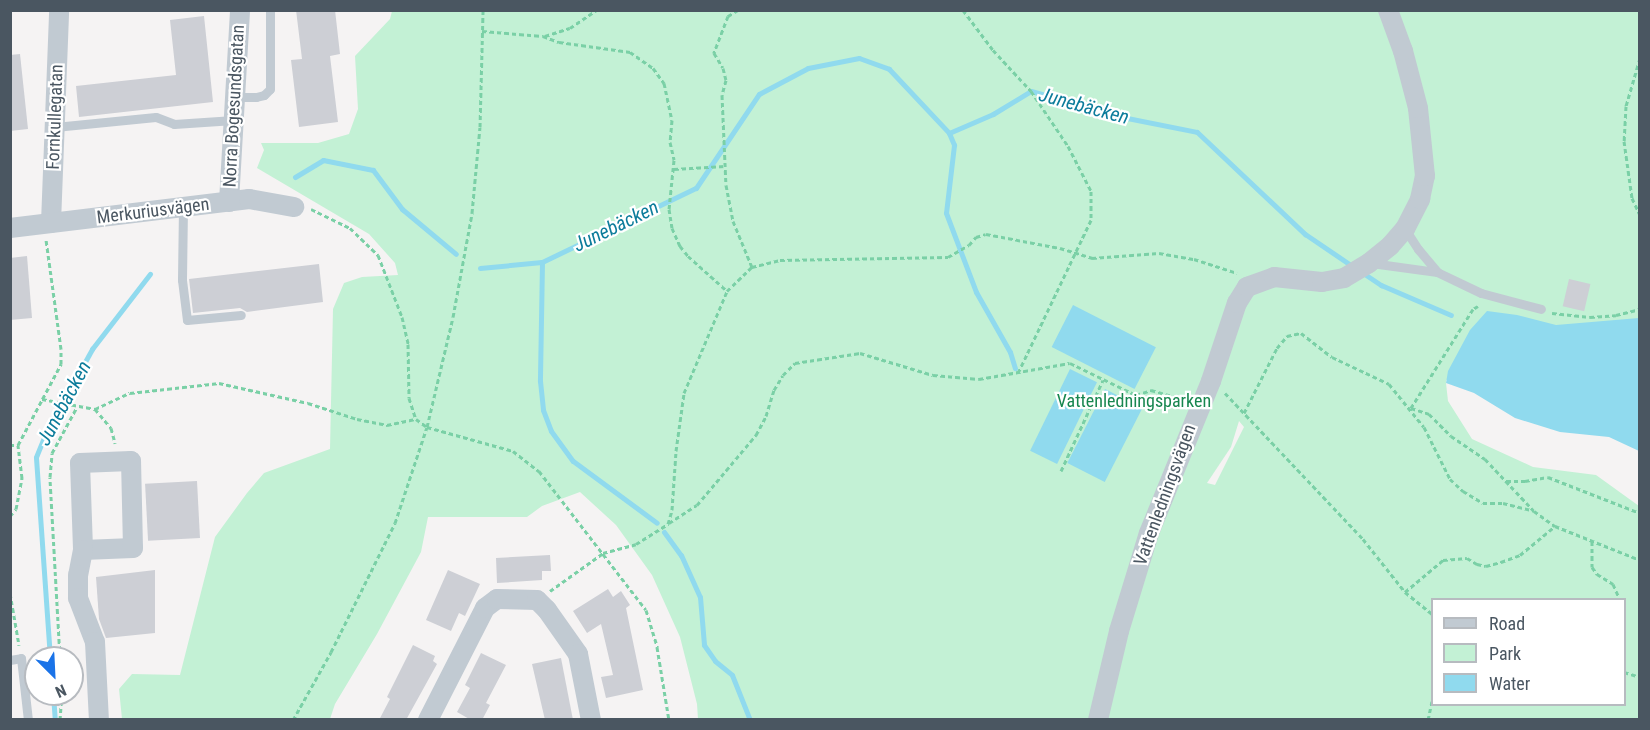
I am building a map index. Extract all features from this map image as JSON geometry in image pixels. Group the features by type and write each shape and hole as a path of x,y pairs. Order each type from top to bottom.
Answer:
{"street":[{"name":"Fornkullegatan","path":"47,223 55,127 59,10"},
{"name":"Norra Bogesundsgatan","path":"229,202 240,10"},
{"path":"1258,281 1294,277 1334,282 1344,278 1369,263 1406,228 1420,199 1425,176 1416,99 1388,10"},
{"name":"Merkuriusvägen","path":"10,228 249,199 294,207"},
{"name":"Vattenledningsvägen","path":"1098,720 1119,631 1149,533 1199,404 1211,381 1237,303 1247,287 1258,281"},
{"path":"83,550 133,548 131,461 80,463 83,550 78,575 78,598 95,642 99,720"},
{"path":"428,720 484,608 497,599 537,600 547,610 578,654 591,720"}],"lane":[{"path":"235,97 256,97 264,95 270,89 270,10"},
{"path":"55,127 156,117 174,124 234,120"},
{"path":"183,207 182,280 187,320 241,315"},
{"path":"1406,228 1418,249 1437,272"},
{"path":"1369,263 1437,272 1481,293 1540,309"},
{"path":"16,659 28,720"}],"path":[{"path":"293,720 331,652 395,522 427,427 453,317 472,213 480,127 483,10"},
{"path":"543,36 570,28 597,10"},
{"path":"738,10 728,16 714,53 723,68 726,80 722,95 723,152 733,221 752,267"},
{"path":"963,10 993,50 1031,91 1068,146 1091,191 1091,220 1018,373"},
{"path":"482,31 543,36 559,42 630,52 653,68 664,83 672,120 670,142 674,169 669,209 680,246 727,291"},
{"path":"1640,58 1626,106 1624,141 1632,198 1640,215"},
{"path":"674,169 725,166"},
{"path":"294,207 327,214 350,228 378,255 402,317 408,344 409,398 416,419 427,427 513,451 550,484 646,610 657,647 669,720"},
{"path":"10,516 16,509 22,478 18,445 61,364 62,349 47,223"},
{"path":"668,524 672,510 676,452 684,393 727,291 752,267 780,260 948,258 966,247 976,237 986,234 1092,258 1159,253 1194,259 1258,281"},
{"path":"1410,408 1473,309 1481,305"},
{"path":"1540,309 1551,313 1590,317 1616,315 1640,309"},
{"path":"1244,413 1276,348 1287,336 1301,333 1332,357 1389,384 1425,427 1450,479 1463,491 1484,503 1503,503 1534,511"},
{"path":"537,600 603,553 636,544 697,505 756,435 766,416 774,390 783,375 795,363 860,352 933,375 979,380 1070,363 1136,395 1150,390 1199,404"},
{"path":"1061,471 1103,380"},
{"path":"1211,381 1363,538 1405,592 1431,613"},
{"path":"42,399 94,409 130,393 219,383 308,403 357,419 387,425 416,419"},
{"path":"59,646 50,477 52,453 75,406"},
{"path":"1410,408 1429,414 1451,436 1485,459 1534,511 1555,526 1640,560"},
{"path":"94,409 104,418 114,434 117,461"},
{"path":"10,445 18,445"},
{"path":"1506,481 1525,481 1548,477 1640,513"},
{"path":"1405,592 1443,560 1467,558 1486,566 1501,562 1520,555 1555,526"},
{"path":"1592,540 1592,567 1597,574 1612,584 1619,598"},
{"path":"10,593 16,659"}],"green space":[{"name":"Vattenledningsparken","path":"392,11 1639,11 1639,344 1446,380 1446,383 1448,401 1472,439 1533,467 1596,475 1639,506 1639,719 698,719 697,704 680,637 652,575 616,525 580,492 542,506 527,517 428,517 421,552 377,634 335,704 330,719 122,719 119,689 132,674 180,675 215,537 247,493 264,473 330,449 333,309 344,283 362,277 398,275 395,263 369,234 257,168 264,150 261,143 318,143 349,134 358,109 355,56 390,19","holes":["1239,421 1244,427 1215,485 1207,483 1231,447"]}],"water":[{"path":"1073,305 1156,347 1135,389 1052,347"},
{"path":"1487,311 1517,315 1556,325 1639,318 1639,451 1609,437 1560,432 1515,418 1474,393 1446,383 1448,371 1470,330"},
{"path":"1070,369 1097,382 1057,464 1030,451"},
{"path":"1105,389 1142,408 1105,482 1067,463"}],"building":[{"path":"296,10 335,10 340,54 330,56 338,122 299,127 291,60 302,59"},
{"path":"204,16 213,102 79,117 76,86 176,75 170,20"},
{"path":"20,54 28,129 10,131 10,55"},
{"path":"27,256 32,318 10,320 10,258"},
{"path":"319,264 323,302 247,312 240,308 193,313 189,279"},
{"path":"1569,279 1590,284 1584,311 1563,306"},
{"path":"197,481 200,538 148,541 145,484"},
{"path":"550,555 551,571 542,571 542,580 497,583 496,558"},
{"path":"155,570 155,633 106,638 99,619 96,577"},
{"path":"448,570 480,584 465,616 459,613 451,631 426,620"},
{"path":"608,589 613,597 621,591 630,605 626,608 643,690 606,698 601,677 613,675 601,624 587,633 573,611"},
{"path":"413,645 435,656 433,661 437,664 406,720 379,720 390,699 387,697"},
{"path":"481,653 506,665 486,703 490,705 482,720 471,720 457,712 470,688 465,685"},
{"path":"561,658 573,720 545,720 532,664"}],"waterway":[{"name":"Junebäcken","path":"480,268 542,262 696,188 759,94 808,68 859,58 889,69 949,133 993,114 1031,91 1127,118 1197,132 1305,234 1355,268"},
{"path":"949,133 954,145 946,213 976,292 1010,352 1015,368"},
{"name":"Junebäcken","path":"295,177 323,160 373,170 402,209 456,254"},
{"path":"542,262 540,381 543,410 551,431 573,461 657,523"},
{"name":"Junebäcken","path":"1363,273 1381,285 1451,315"},
{"name":"Junebäcken","path":"49,646 36,457 47,430 92,349 150,274"},
{"path":"664,532 681,555 700,597 704,645 715,661 732,675 750,720"},
{"name":"Junebäcken","path":"54,706 55,720"}]}
